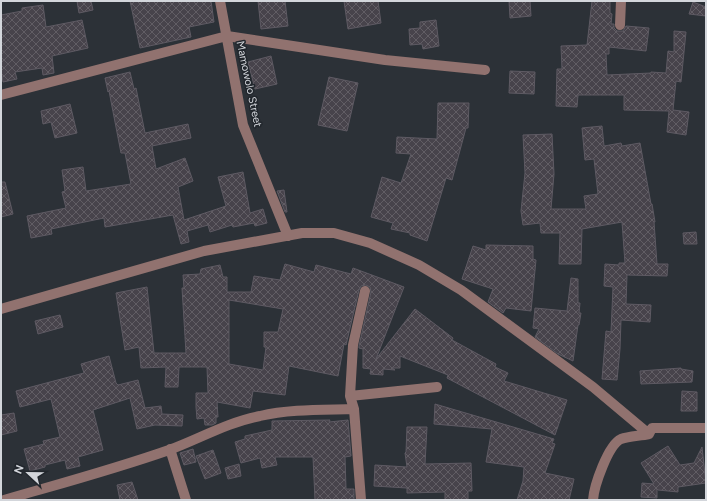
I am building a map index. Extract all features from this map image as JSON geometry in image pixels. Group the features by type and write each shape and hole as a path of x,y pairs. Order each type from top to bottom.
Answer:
{"street":[{"name":"Mamowolo Street","path":"220,1 243,125 288,236"},
{"path":"620,25 621,1"},
{"path":"1,95 227,36 385,60 485,70"},
{"path":"1,309 204,251 288,236 302,232 334,233 370,243 419,264 461,290 593,387 649,434"},
{"path":"361,500 354,409 350,396 353,345 365,291"},
{"path":"350,396 437,388"},
{"path":"4,500 170,449 220,428 259,416 287,412 354,409"},
{"path":"649,434 652,428 706,428"},
{"path":"593,500 599,474 608,454 616,444 620,440 649,434"},
{"path":"170,449 186,500"}],"building":[{"path":"77,1 91,1 93,10 79,13"},
{"path":"130,1 211,1 214,22 189,27 191,37 140,48"},
{"path":"258,1 285,1 288,26 261,29"},
{"path":"344,1 378,1 381,23 348,29"},
{"path":"509,1 530,1 531,16 510,18"},
{"path":"592,1 610,1 610,13 612,14 611,24 614,24 614,28 617,31 623,31 626,26 649,28 646,51 609,47 609,54 606,54 607,75 651,72 666,73 668,51 674,52 674,31 686,32 681,82 676,81 673,110 689,112 686,135 667,132 669,111 624,110 624,95 578,95 577,107 556,106 557,69 562,69 561,46 587,45"},
{"path":"693,2 706,7 706,16 689,14"},
{"path":"43,5 46,27 82,20 88,48 52,56 54,73 43,75 42,68 15,72 17,79 3,82 1,70 1,15 22,11 22,8"},
{"path":"436,20 439,46 423,49 422,44 410,45 409,29 420,28 420,22"},
{"path":"271,56 277,84 255,89 248,62"},
{"path":"510,71 535,72 534,94 509,93"},
{"path":"130,72 134,89 136,88 145,133 188,124 191,138 152,146 156,169 185,158 193,181 178,187 184,220 226,206 218,177 243,172 250,213 263,209 267,223 255,226 254,223 233,227 232,225 210,232 208,225 187,231 189,242 181,244 173,215 105,227 104,218 51,229 52,234 31,238 27,216 66,208 62,192 65,191 62,170 83,167 86,191 131,184 125,153 121,153 105,78"},
{"path":"329,77 358,83 347,131 318,125"},
{"path":"438,103 469,103 468,128 466,128 452,180 446,178 427,241 410,235 410,233 391,229 393,223 371,217 382,177 401,183 411,154 396,153 397,137 437,139"},
{"path":"70,104 77,133 55,138 51,122 43,124 41,111"},
{"path":"602,126 604,146 621,143 622,146 640,143 655,222 657,264 668,264 667,276 627,275 626,304 651,305 650,322 621,320 617,380 602,379 606,331 611,332 613,287 604,286 605,264 619,265 619,263 625,263 622,222 582,229 581,264 559,264 560,233 541,233 540,223 523,225 521,211 525,173 523,135 552,134 554,174 551,209 586,209 584,196 598,194 594,159 585,160 582,128"},
{"path":"1,182 5,182 13,214 1,217"},
{"path":"284,190 287,212 285,212 277,191"},
{"path":"696,232 697,244 684,244 683,233"},
{"path":"486,245 533,246 533,259 536,260 531,311 506,308 503,313 488,302 493,289 462,279 473,246 486,250"},
{"path":"285,264 314,272 316,265 351,274 353,268 404,287 376,359 415,309 453,338 452,340 496,364 495,367 508,373 504,381 567,400 555,435 447,378 448,375 400,356 400,368 392,368 395,370 383,369 383,375 370,374 371,369 363,368 363,349 359,348 371,292 370,287 366,285 361,286 359,290 346,345 344,344 338,376 289,366 285,395 253,391 250,408 217,402 218,417 216,417 216,423 212,425 205,425 204,418 197,419 196,393 208,393 207,367 179,367 178,387 165,387 166,367 141,368 139,347 125,350 116,293 147,287 154,353 186,353 182,288 184,288 183,275 200,274 201,269 220,265 223,277 227,277 227,292 251,292 254,276 280,280","holes":["229,300 283,309 278,332 264,332 264,347 266,347 263,370 229,364"]},
{"path":"571,278 578,279 578,303 580,303 579,313 581,313 573,361 558,354 535,337 539,329 533,328 535,308 567,311"},
{"path":"60,315 63,327 38,334 35,321"},
{"path":"109,356 116,383 118,385 138,380 145,408 161,406 162,414 183,415 182,426 155,425 137,429 130,398 93,410 103,450 78,457 80,466 67,469 65,460 45,465 45,467 30,471 24,449 44,444 43,441 60,437 51,399 20,407 16,391 84,373 81,364"},
{"path":"681,368 693,371 692,382 641,384 640,371"},
{"path":"682,391 697,392 697,411 681,411"},
{"path":"435,404 554,439 552,443 555,444 545,473 574,479 569,500 517,500 523,481 524,467 486,462 492,429 434,424"},
{"path":"14,413 17,431 1,435 1,415"},
{"path":"330,420 329,422 348,420 351,456 345,457 346,489 354,489 354,500 315,500 313,457 275,457 277,465 262,468 260,458 241,463 235,442 245,439 245,436 272,430 272,421"},
{"path":"407,427 427,427 425,464 471,463 472,491 468,491 468,500 445,500 445,492 407,493 407,488 374,486 375,465 407,467 405,453"},
{"path":"668,446 680,465 694,463 702,447 706,483 678,487 678,492 657,489 657,498 641,497 642,483 654,484 641,463"},
{"path":"193,449 196,462 184,465 180,453"},
{"path":"213,450 221,473 205,479 196,456"},
{"path":"239,464 241,476 228,479 225,468"},
{"path":"132,482 138,500 120,500 117,485"}]}
